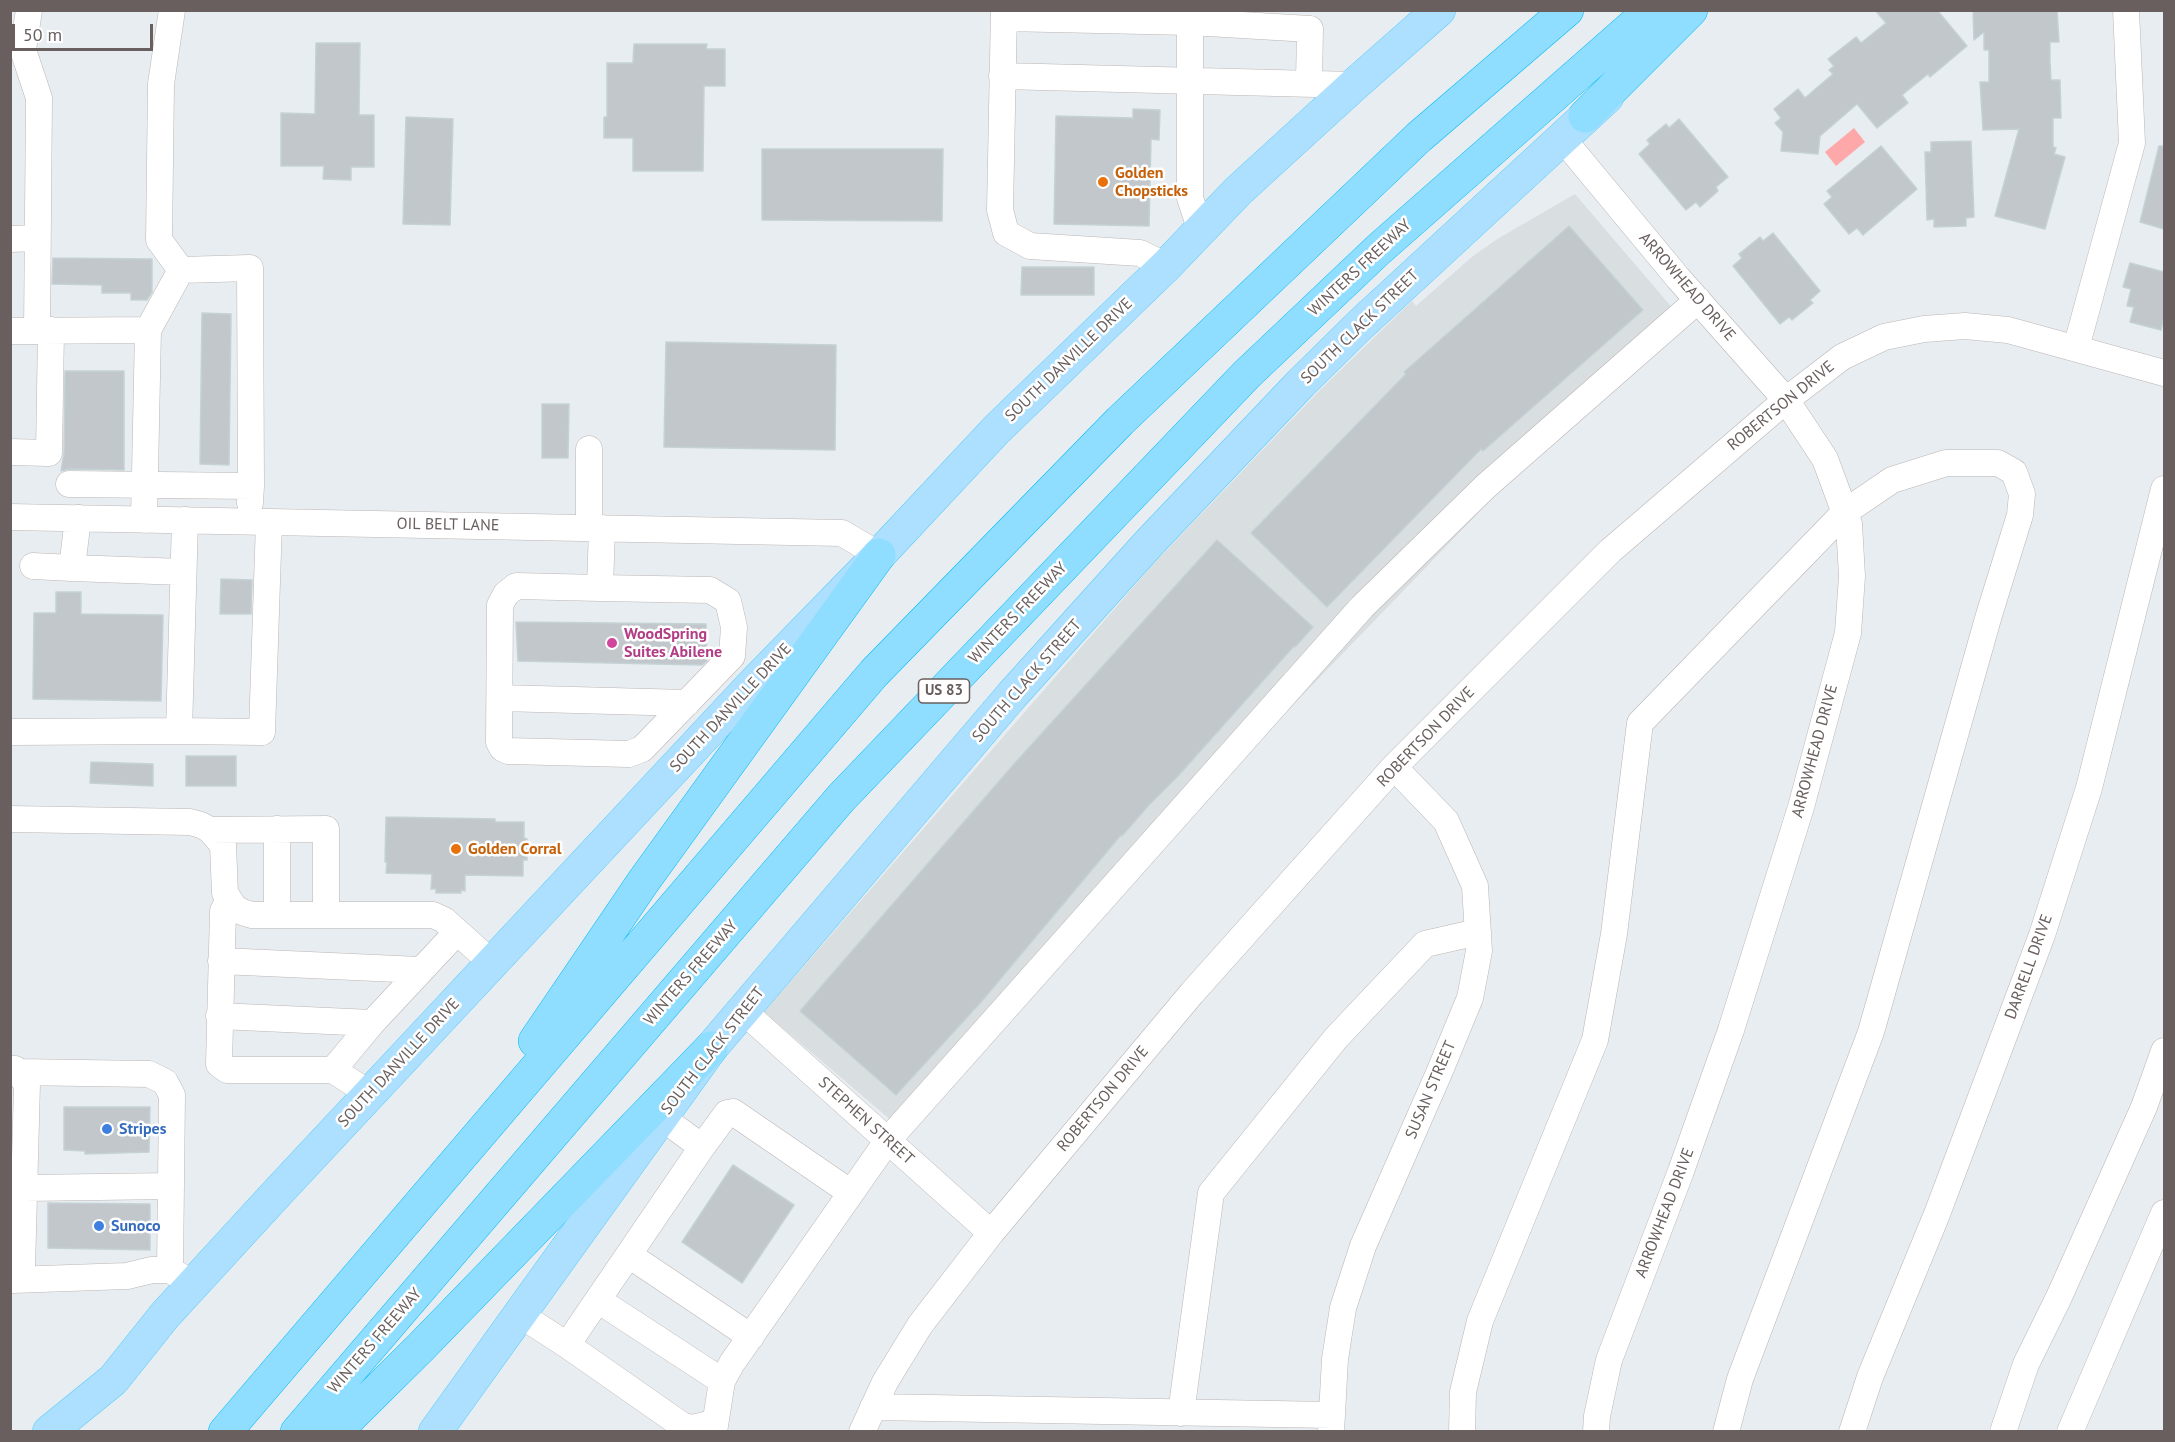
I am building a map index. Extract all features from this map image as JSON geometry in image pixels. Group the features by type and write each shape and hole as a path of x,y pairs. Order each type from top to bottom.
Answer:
{"highway":[{"path":"225,1431 874,673 1120,421 1419,137 1567,10"},
{"name":"WINTERS FREEWAY","path":"297,1431 841,798 1247,375 1379,249 1652,10"},
{"path":"1573,127 1691,10"},
{"path":"441,1179 643,882 879,555"},
{"path":"335,1431 421,1347 711,1048"}],"main road":[{"name":"SOUTH CLACK STREET","path":"441,1430 519,1314 711,1048 1012,695 1149,543 1308,375 1573,127 1708,10"},
{"name":"SOUTH DANVILLE DRIVE","path":"50,1431 113,1380 165,1315 182,1277 370,1094 754,683 998,429 1166,266 1238,191 1432,14"},
{"path":"73,1431 113,1380"}],"street":[{"path":"10,452 49,453 44,330 37,238 39,98 17,50 29,10"},
{"path":"172,10 161,84 159,240 181,270"},
{"path":"2076,348 2132,143 2126,10"},
{"path":"1166,266 1140,253 1030,246 1006,233 1000,210 1004,14 1190,16 1310,29 1309,83"},
{"path":"1190,16 1190,198 1201,231"},
{"path":"1002,76 1354,85"},
{"name":"ARROWHEAD DRIVE","path":"1573,127 1698,300 1786,400 1825,459 1849,524 1852,576 1848,633 1801,807 1731,1030 1681,1171 1609,1360 1596,1431"},
{"path":"10,239 37,238"},
{"path":"10,732 262,732 259,521 250,486 250,268 181,270"},
{"path":"144,520 148,330 181,270"},
{"path":"519,1314 687,1430 714,1427 722,1381 888,1140 1362,607 1486,486 1698,300"},
{"name":"ROBERTSON DRIVE","path":"861,1431 885,1382 920,1325 991,1233 1192,993 1394,767 1610,551 1786,400 1842,357 1884,337 1924,329 1965,326 2008,330 2164,373"},
{"path":"10,331 148,330"},
{"path":"590,449 600,588"},
{"path":"1462,1431 1463,1392 1480,1321 1595,1040 1614,934 1640,723 1845,513 1892,480 1946,463 1998,463 2014,472 2022,494 2020,515 1986,626 1871,1032 1740,1379 1726,1431"},
{"path":"69,484 250,486"},
{"path":"179,731 183,572 196,520 208,486"},
{"name":"DARRELL DRIVE","path":"1852,1431 1870,1377 1937,1214 2042,935 2089,788 2164,489"},
{"name":"OIL BELT LANE","path":"10,517 842,533 879,555"},
{"path":"72,568 78,518"},
{"path":"33,566 183,572"},
{"path":"516,586 600,588 710,590 728,601 734,627 732,656 642,749 629,754 508,752 499,742 500,605 506,594 516,586"},
{"path":"500,698 687,703"},
{"name":"SUSAN STREET","path":"1332,1423 1335,1359 1343,1308 1363,1246 1470,998 1479,951 1475,886 1446,821 1394,767"},
{"path":"10,819 190,822 210,830 326,829 326,915"},
{"path":"277,829 277,915"},
{"path":"210,830 223,845 225,893 228,901 242,912 252,915 433,915 444,920 492,963"},
{"path":"228,901 222,911 219,1064 227,1070 333,1070 370,1094"},
{"path":"333,1070 372,1023 457,932"},
{"path":"1181,1413 1211,1193 1336,1038 1425,944 1478,932"},
{"path":"221,961 420,970"},
{"name":"STEPHEN STREET","path":"742,1010 991,1233"},
{"path":"219,1016 372,1023"},
{"path":"2003,1431 2026,1364 2059,1297 2130,1139 2164,1051"},
{"path":"11,1280 127,1276 152,1270 182,1277 171,1186 172,1095 165,1082 149,1074 14,1070"},
{"path":"11,1280 22,1269 27,1084 14,1070"},
{"path":"567,1345 727,1113 733,1112 851,1193"},
{"path":"661,1118 702,1147"},
{"path":"24,1188 171,1186"},
{"path":"2070,1431 2164,1213"},
{"path":"629,1255 751,1336"},
{"path":"598,1300 722,1381"},
{"path":"873,1407 1181,1413 1332,1423"}],"shaded area":[{"path":"1854,128 1865,142 1836,166 1825,152"},
{"path":"1575,194 1674,310 892,1121 764,1012 1157,560 1323,387 1412,301 1416,306 1473,256 1499,238"}],"building":[{"path":"1875,10 1937,10 1967,46 1930,77 1928,74 1902,95 1908,103 1877,128 1857,104 1820,136 1818,154 1781,151 1783,132 1775,123 1781,118 1774,109 1798,89 1805,98 1833,74 1829,70 1834,66 1828,59 1856,37 1861,43 1886,23"},
{"path":"1973,10 2057,10 2059,42 2050,42 2050,61 2051,80 2060,80 2061,118 2053,118 2053,147 2056,148 2054,154 2065,157 2045,229 1995,216 2019,129 1983,130 1980,82 1989,82 1989,50 1984,50 1984,32 1974,40"},
{"path":"316,43 360,43 359,115 374,115 374,167 351,167 351,180 323,179 324,166 281,166 281,113 315,114"},
{"path":"634,44 707,44 706,49 725,49 725,86 704,86 703,171 633,171 633,138 604,138 604,117 607,117 607,63 633,63"},
{"name":"Golden Chopsticks","path":"1133,109 1160,110 1159,140 1151,139 1149,226 1054,224 1056,116 1133,118"},
{"path":"406,117 453,119 450,225 403,224"},
{"path":"1679,119 1728,177 1716,187 1718,191 1700,207 1696,202 1686,210 1639,154 1650,144 1647,140 1666,124 1669,128"},
{"path":"1971,141 1974,217 1966,218 1966,226 1934,227 1934,219 1927,220 1925,152 1931,152 1931,142"},
{"path":"1881,146 1917,189 1863,235 1857,228 1849,234 1824,204 1832,197 1827,191"},
{"path":"2159,146 2164,146 2164,229 2140,222"},
{"path":"762,149 943,149 942,221 762,220"},
{"path":"1569,226 1643,310 1483,451 1481,449 1327,607 1251,533 1406,374 1404,372"},
{"path":"1773,233 1820,291 1810,300 1813,303 1792,320 1789,317 1780,324 1733,266 1742,258 1739,254 1760,237 1763,241"},
{"path":"53,258 152,259 152,292 147,300 131,300 131,293 102,293 102,285 52,284"},
{"path":"2130,263 2164,272 2164,316 2161,330 2130,322 2134,307 2127,306 2131,289 2123,287"},
{"path":"1022,267 1094,267 1094,295 1021,295"},
{"path":"202,313 231,314 229,465 200,464"},
{"path":"666,342 836,345 835,450 664,447"},
{"path":"65,371 124,371 124,470 69,469 61,471 64,453"},
{"path":"542,404 569,404 568,458 542,458"},
{"path":"1217,540 1313,627 1179,775 1121,835 982,1001 896,1095 800,1011 1014,764"},
{"path":"221,579 252,580 251,614 220,614"},
{"path":"56,592 81,592 81,614 163,615 161,701 33,699 34,613 56,613"},
{"name":"WoodSpring Suites Abilene","path":"516,622 706,624 707,661 702,665 518,661"},
{"path":"186,756 236,756 236,786 186,786"},
{"path":"91,762 153,764 153,786 90,783"},
{"name":"Golden Corral","path":"386,817 495,819 495,822 524,822 527,860 523,860 523,876 465,875 465,891 436,893 436,889 431,889 432,874 386,873"},
{"name":"Stripes","path":"64,1107 150,1107 149,1152 85,1154 85,1151 64,1150"},
{"path":"733,1165 794,1205 742,1283 682,1242"},
{"name":"Sunoco","path":"48,1203 150,1204 150,1250 48,1248"}],"place":[{"name":"Golden Chopsticks","path":"1103,182"},
{"name":"WoodSpring Suites Abilene","path":"612,643"},
{"name":"Golden Corral","path":"456,849"},
{"name":"Stripes","path":"107,1129"},
{"name":"Sunoco","path":"99,1226"}]}
